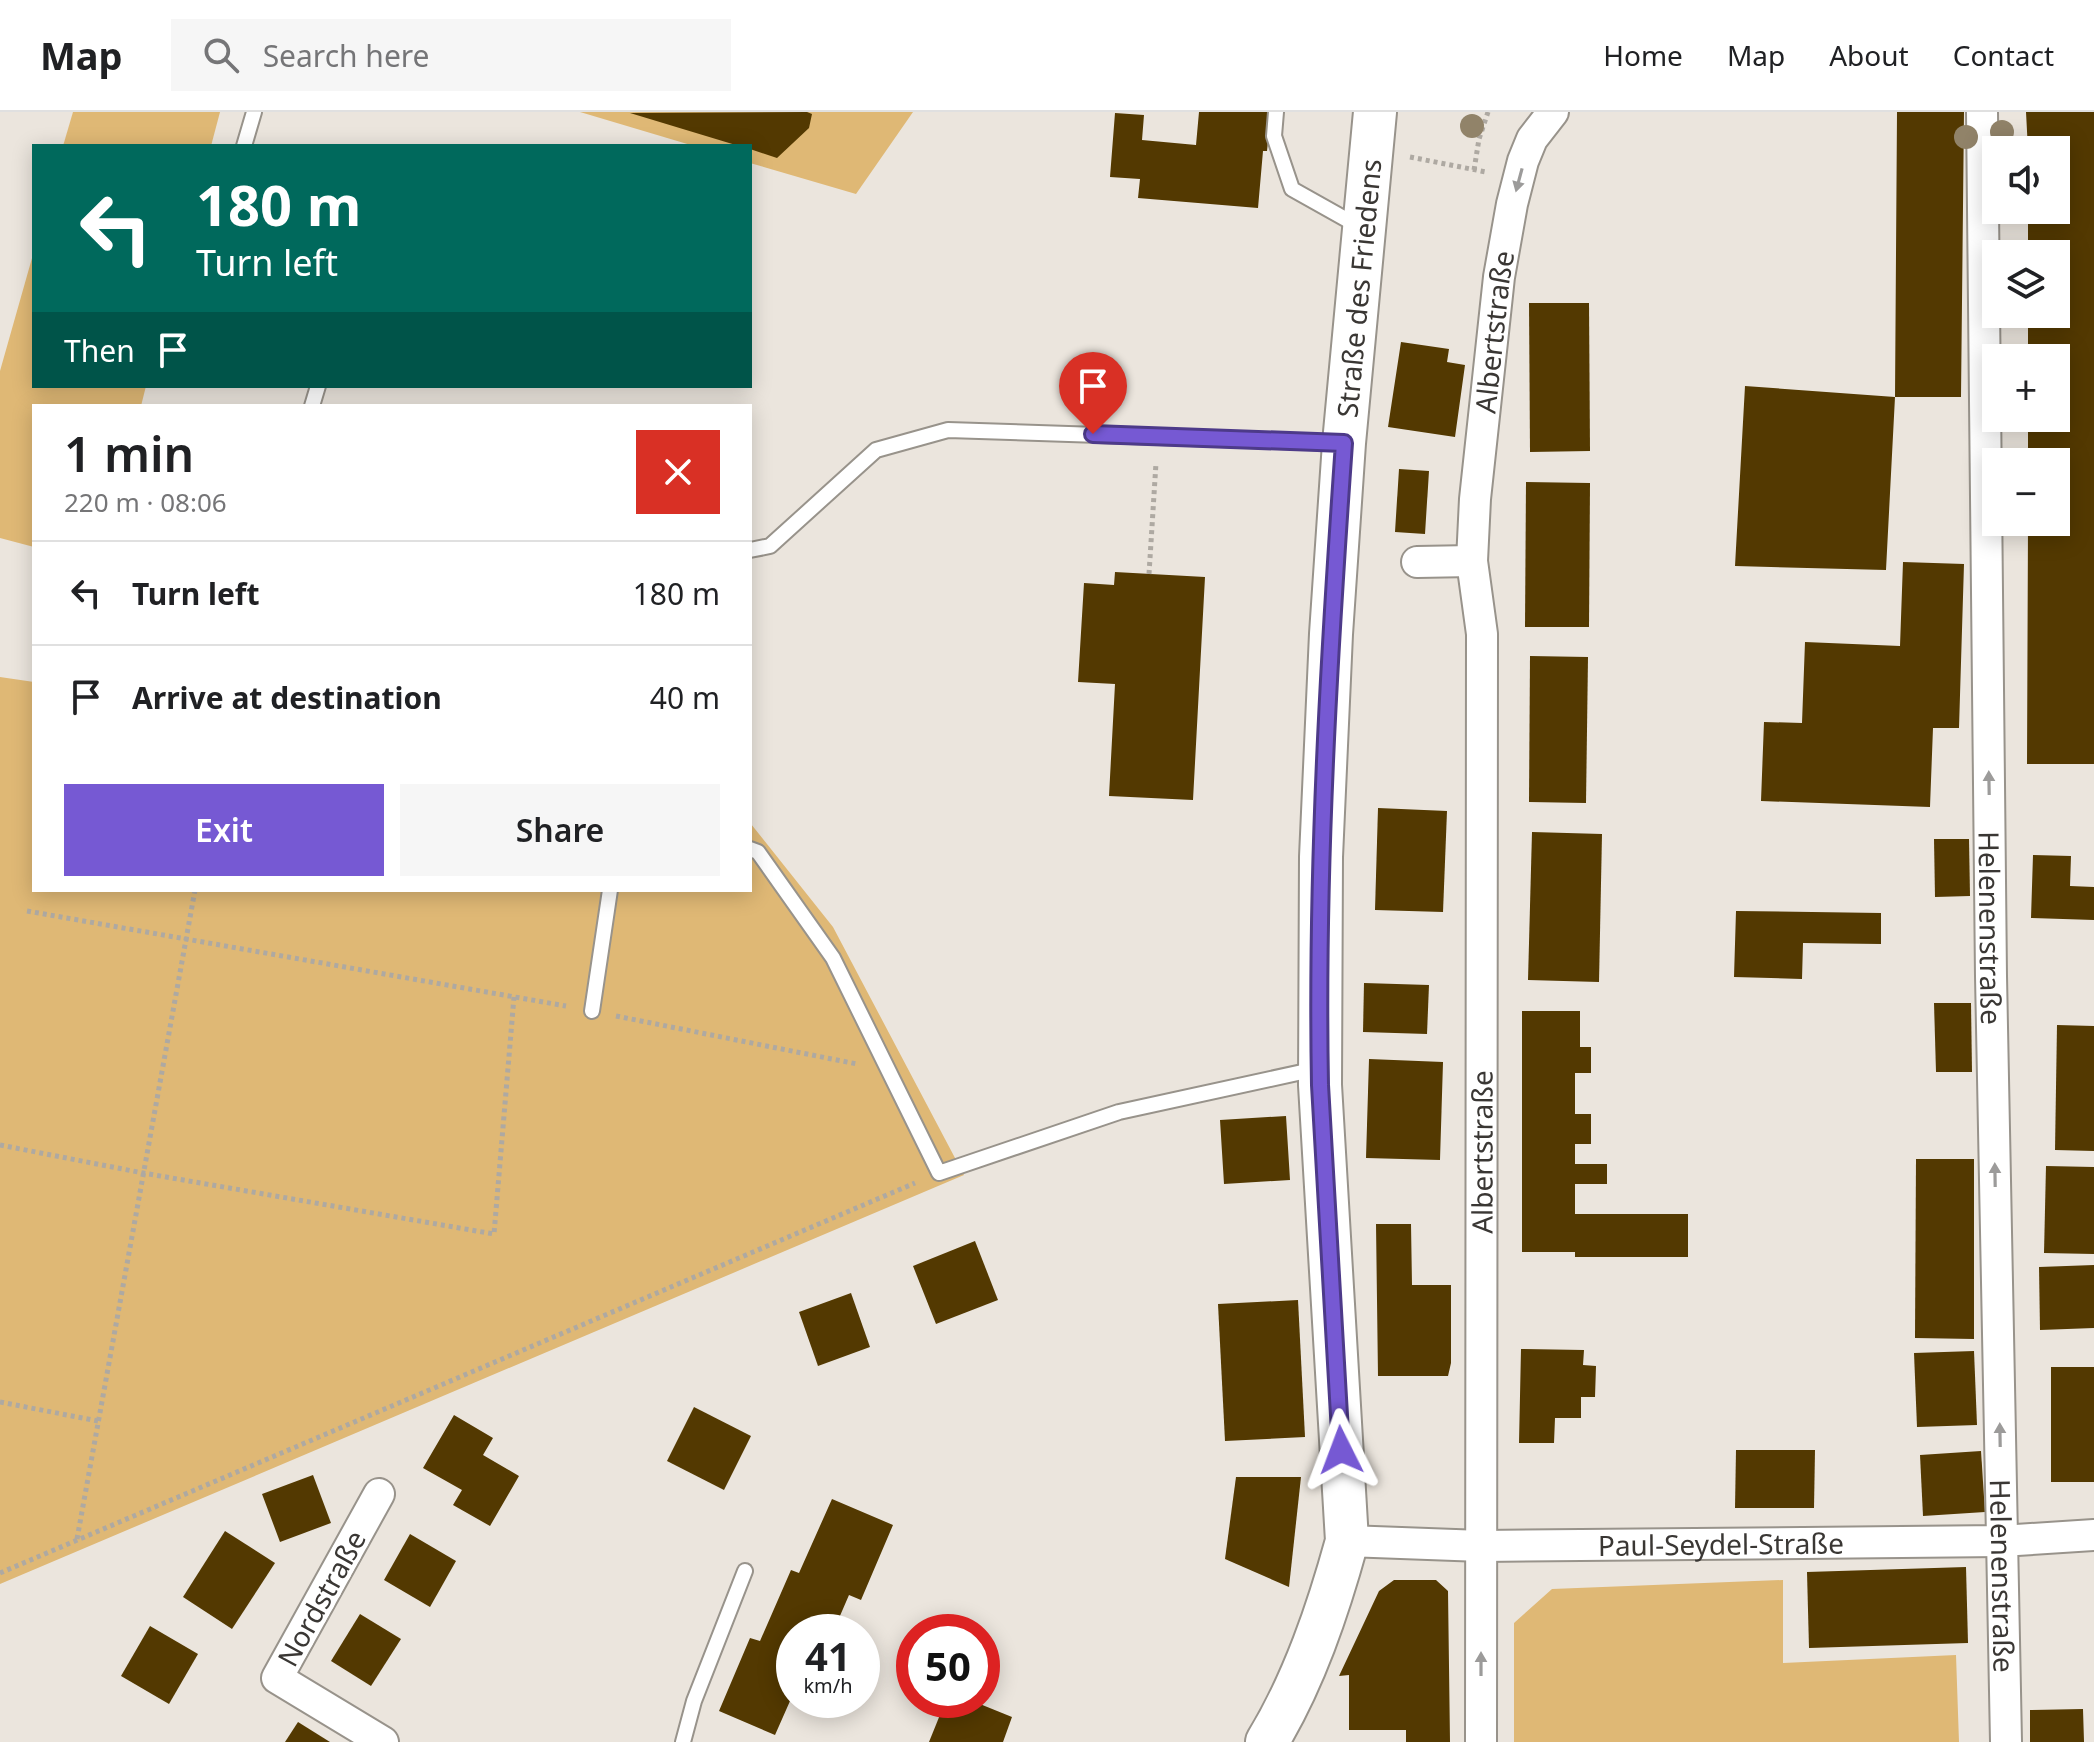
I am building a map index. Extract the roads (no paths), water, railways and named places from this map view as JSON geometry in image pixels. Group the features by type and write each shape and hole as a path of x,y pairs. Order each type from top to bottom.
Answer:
{"main road":[{"name":"Straße des Friedens","path":"1267,1742 1283,1716 1332,1598 1347,1541 1320,1068 1321,857 1344,443 1375,112"}],"street":[{"name":"Albertstraße","path":"1481,1742 1482,634 1472,561 1476,480 1512,204 1532,139 1553,112"},
{"name":"Helenenstraße","path":"1982,112 1991,976 2006,1742"},
{"path":"1417,562 1472,561"},
{"name":"Nordstraße","path":"379,1494 277,1678 383,1742"},
{"name":"Paul-Seydel-Straße","path":"1347,1541 1482,1546 2001,1541 2094,1535"}],"lane":[{"path":"245,144 254,112"},
{"path":"1276,112 1274,136 1292,189 1363,229"},
{"path":"752,550 770,546 876,450 948,430 1344,443"},
{"path":"752,850 758,852 833,958 939,1173 1119,1112 1320,1068"},
{"path":"592,1011 610,892"},
{"path":"683,1742 694,1701 745,1571"}]}
